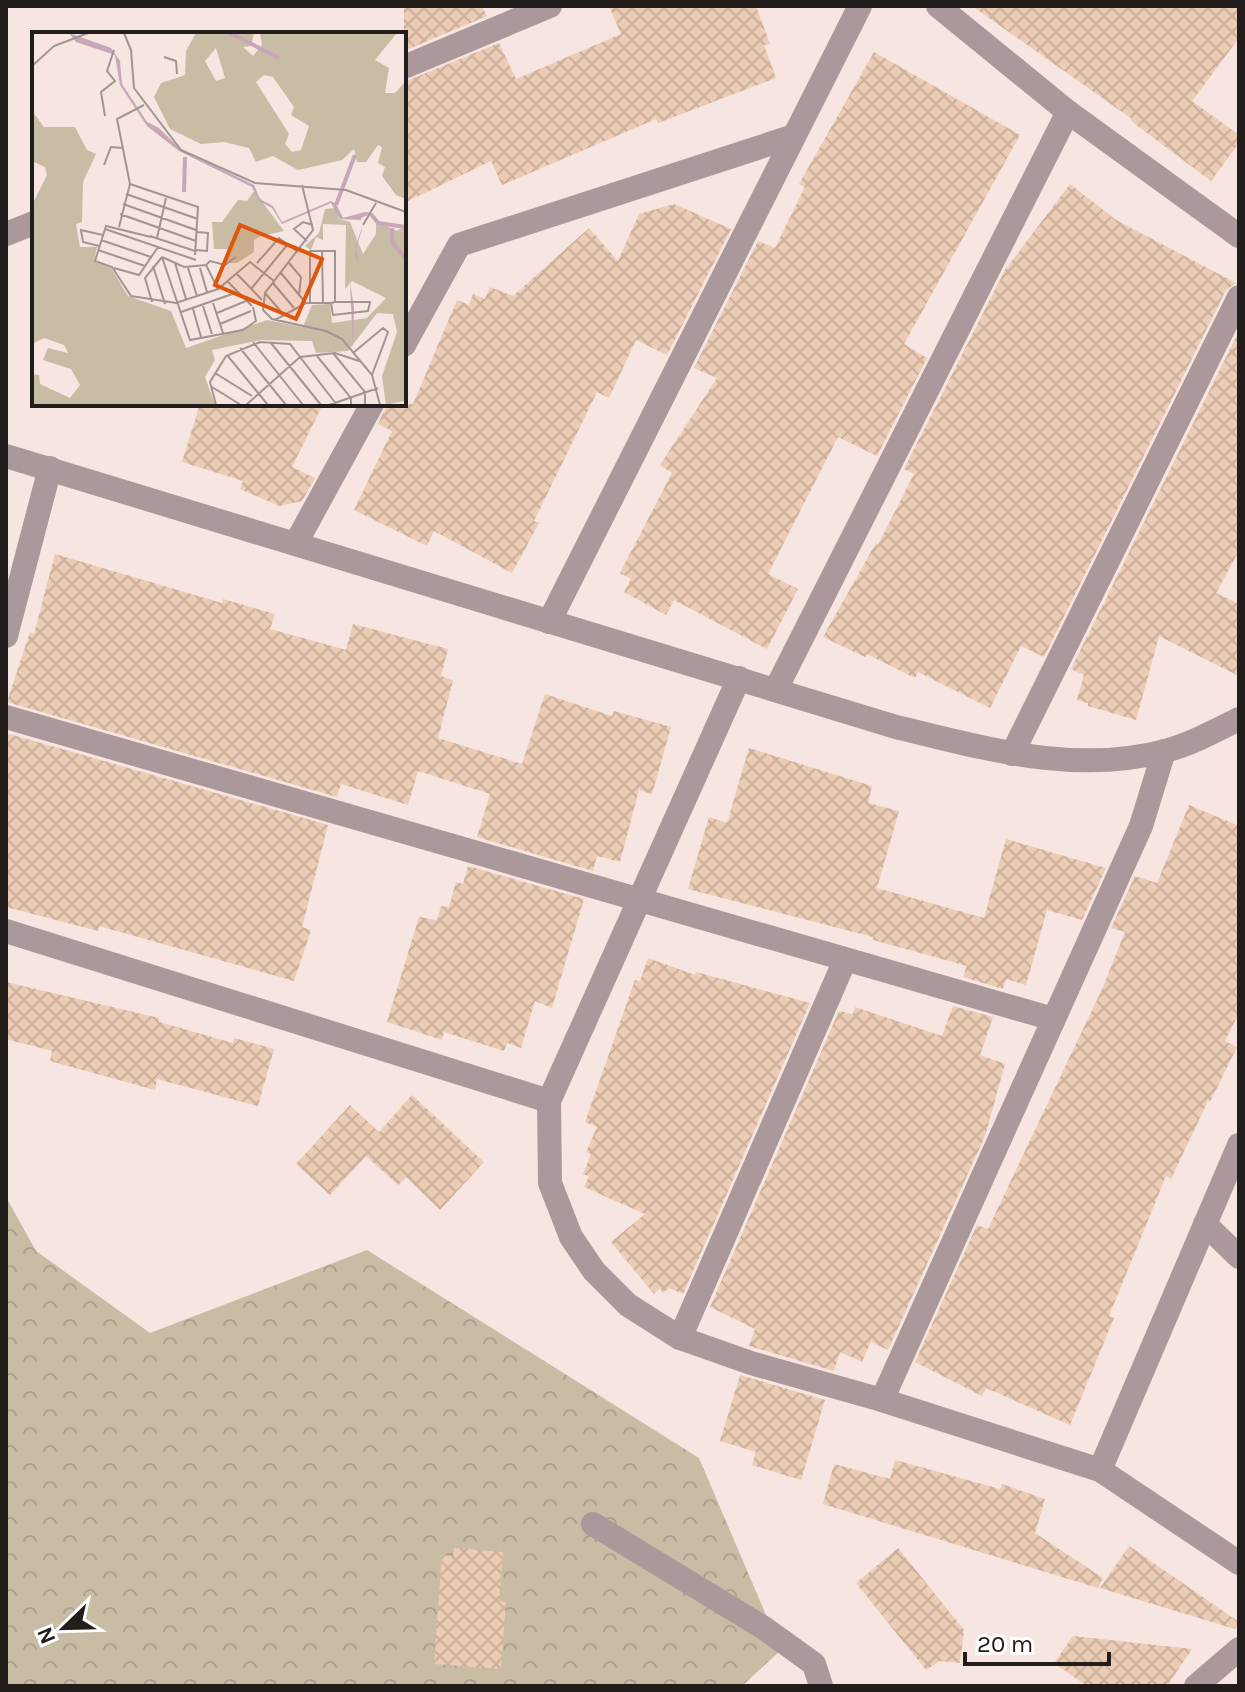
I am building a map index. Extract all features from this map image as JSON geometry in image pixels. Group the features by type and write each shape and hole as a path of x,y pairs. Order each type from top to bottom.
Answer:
{"street":[{"path":"406,66 550,6"},
{"path":"549,622 860,6"},
{"path":"938,6 1068,112 1239,236"},
{"path":"776,689 1068,112"},
{"path":"406,341 459,245 794,136"},
{"path":"6,234 32,224"},
{"path":"1012,754 1239,297"},
{"path":"296,543 371,406"},
{"path":"6,456 896,727 1012,754 1074,762 1164,751 1239,719"},
{"path":"6,636 50,468"},
{"path":"739,678 549,1101 550,1183 571,1237 594,1271 628,1305 680,1338 751,1363 882,1400 1100,1470 1239,1563"},
{"path":"6,717 1053,1019"},
{"path":"882,1400 1141,826 1164,751"},
{"path":"6,931 549,1101"},
{"path":"680,1338 845,960"},
{"path":"1100,1470 1239,1145"},
{"path":"1205,1224 1239,1257"},
{"path":"593,1524 764,1628 814,1664 821,1686"},
{"path":"1196,1686 1239,1649"}],"green space":[{"path":"6,1197 36,1251 150,1333 367,1250 699,1458 781,1650 742,1686 6,1686"}],"building":[{"path":"404,6 482,6 487,16 406,50"},
{"path":"609,6 756,6 770,44 764,45 776,78 658,123 656,119 502,185 491,161 406,202 406,81 499,43 516,79 621,34"},
{"path":"972,6 1239,6 1239,38 1192,101 1239,135 1239,143 1211,181 1132,119"},
{"path":"874,52 1020,135 904,344 927,358 877,456 838,437 768,574 798,589 767,649 674,600 666,615 624,592 631,579 620,573 672,473 660,465 717,378 694,368 758,241 775,248 805,187 799,184"},
{"path":"1070,184 1116,220 1236,283 1226,290 1044,657 1021,646 990,708 918,672 915,678 823,637 876,543 878,545 914,474 904,469 1005,270"},
{"path":"674,204 731,229 667,355 636,340 609,398 597,392 534,521 539,523 512,573 434,531 427,546 354,510 392,431 378,424 386,406 413,404 457,300 469,305 473,294 485,299 490,287 513,296 589,228 618,261 639,214"},
{"path":"1239,331 1239,551 1216,593 1239,604 1239,676 1159,636 1136,720 1088,706 1088,703 1077,700 1084,675 1071,669"},
{"path":"199,406 322,406 292,467 315,478 302,501 279,506 240,489 243,481 182,462"},
{"path":"55,554 222,603 223,599 275,614 270,629 346,650 353,624 448,649 441,676 453,680 438,738 522,764 545,694 612,716 614,711 671,727 652,794 639,790 620,862 597,856 593,871 477,837 490,794 418,771 408,805 341,784 337,797 7,702 30,632 34,634"},
{"path":"6,733 328,825 302,927 311,930 294,981 99,926 98,931 6,907"},
{"path":"749,748 872,786 868,803 899,811 877,888 984,918 1006,839 1106,868 1082,920 1047,910 1026,985 1006,979 1003,989 963,977 967,966 873,940 873,937 688,889 709,817 727,823"},
{"path":"1189,805 1239,826 1239,1013 1225,1041 1237,1047 1171,1179 1166,1176 1109,1316 1114,1318 1070,1425 986,1388 982,1396 915,1362 977,1225 988,1229 1103,987 1125,932 1111,928 1135,876 1157,883"},
{"path":"468,866 584,899 552,1008 535,1001 521,1048 507,1043 504,1051 444,1032 442,1040 387,1022 419,917 437,920 441,906 449,907 456,882 463,884"},
{"path":"648,958 695,975 696,972 810,1003 683,1294 669,1288 663,1293 660,1288 654,1294 611,1242 645,1214 584,1187 589,1176 583,1174 591,1154 586,1152 597,1127 585,1122 635,980 640,981"},
{"path":"6,982 159,1018 159,1022 233,1043 234,1038 274,1049 258,1106 157,1079 155,1090 50,1061 52,1051 6,1039"},
{"path":"953,1006 993,1017 980,1055 1005,1064 985,1136 888,1350 871,1342 862,1362 840,1352 834,1371 749,1346 755,1329 710,1307 839,1011 853,1014 855,1007 942,1036"},
{"path":"412,1095 484,1162 440,1210 406,1177 398,1185 366,1156 330,1195 296,1164 350,1105 379,1132"},
{"path":"740,1375 825,1400 801,1480 752,1465 756,1452 720,1441"},
{"path":"895,1460 1000,1489 1002,1484 1045,1499 1035,1533 1103,1578 1098,1588 823,1504 834,1464 890,1479"},
{"path":"1129,1546 1239,1622 1235,1629 1100,1588"},
{"path":"454,1548 503,1552 499,1601 506,1602 501,1669 434,1664 442,1555 453,1556"},
{"path":"898,1548 964,1630 960,1663 940,1661 926,1670 856,1583"},
{"path":"1073,1636 1192,1649 1167,1686 1087,1686 1054,1663"}]}
